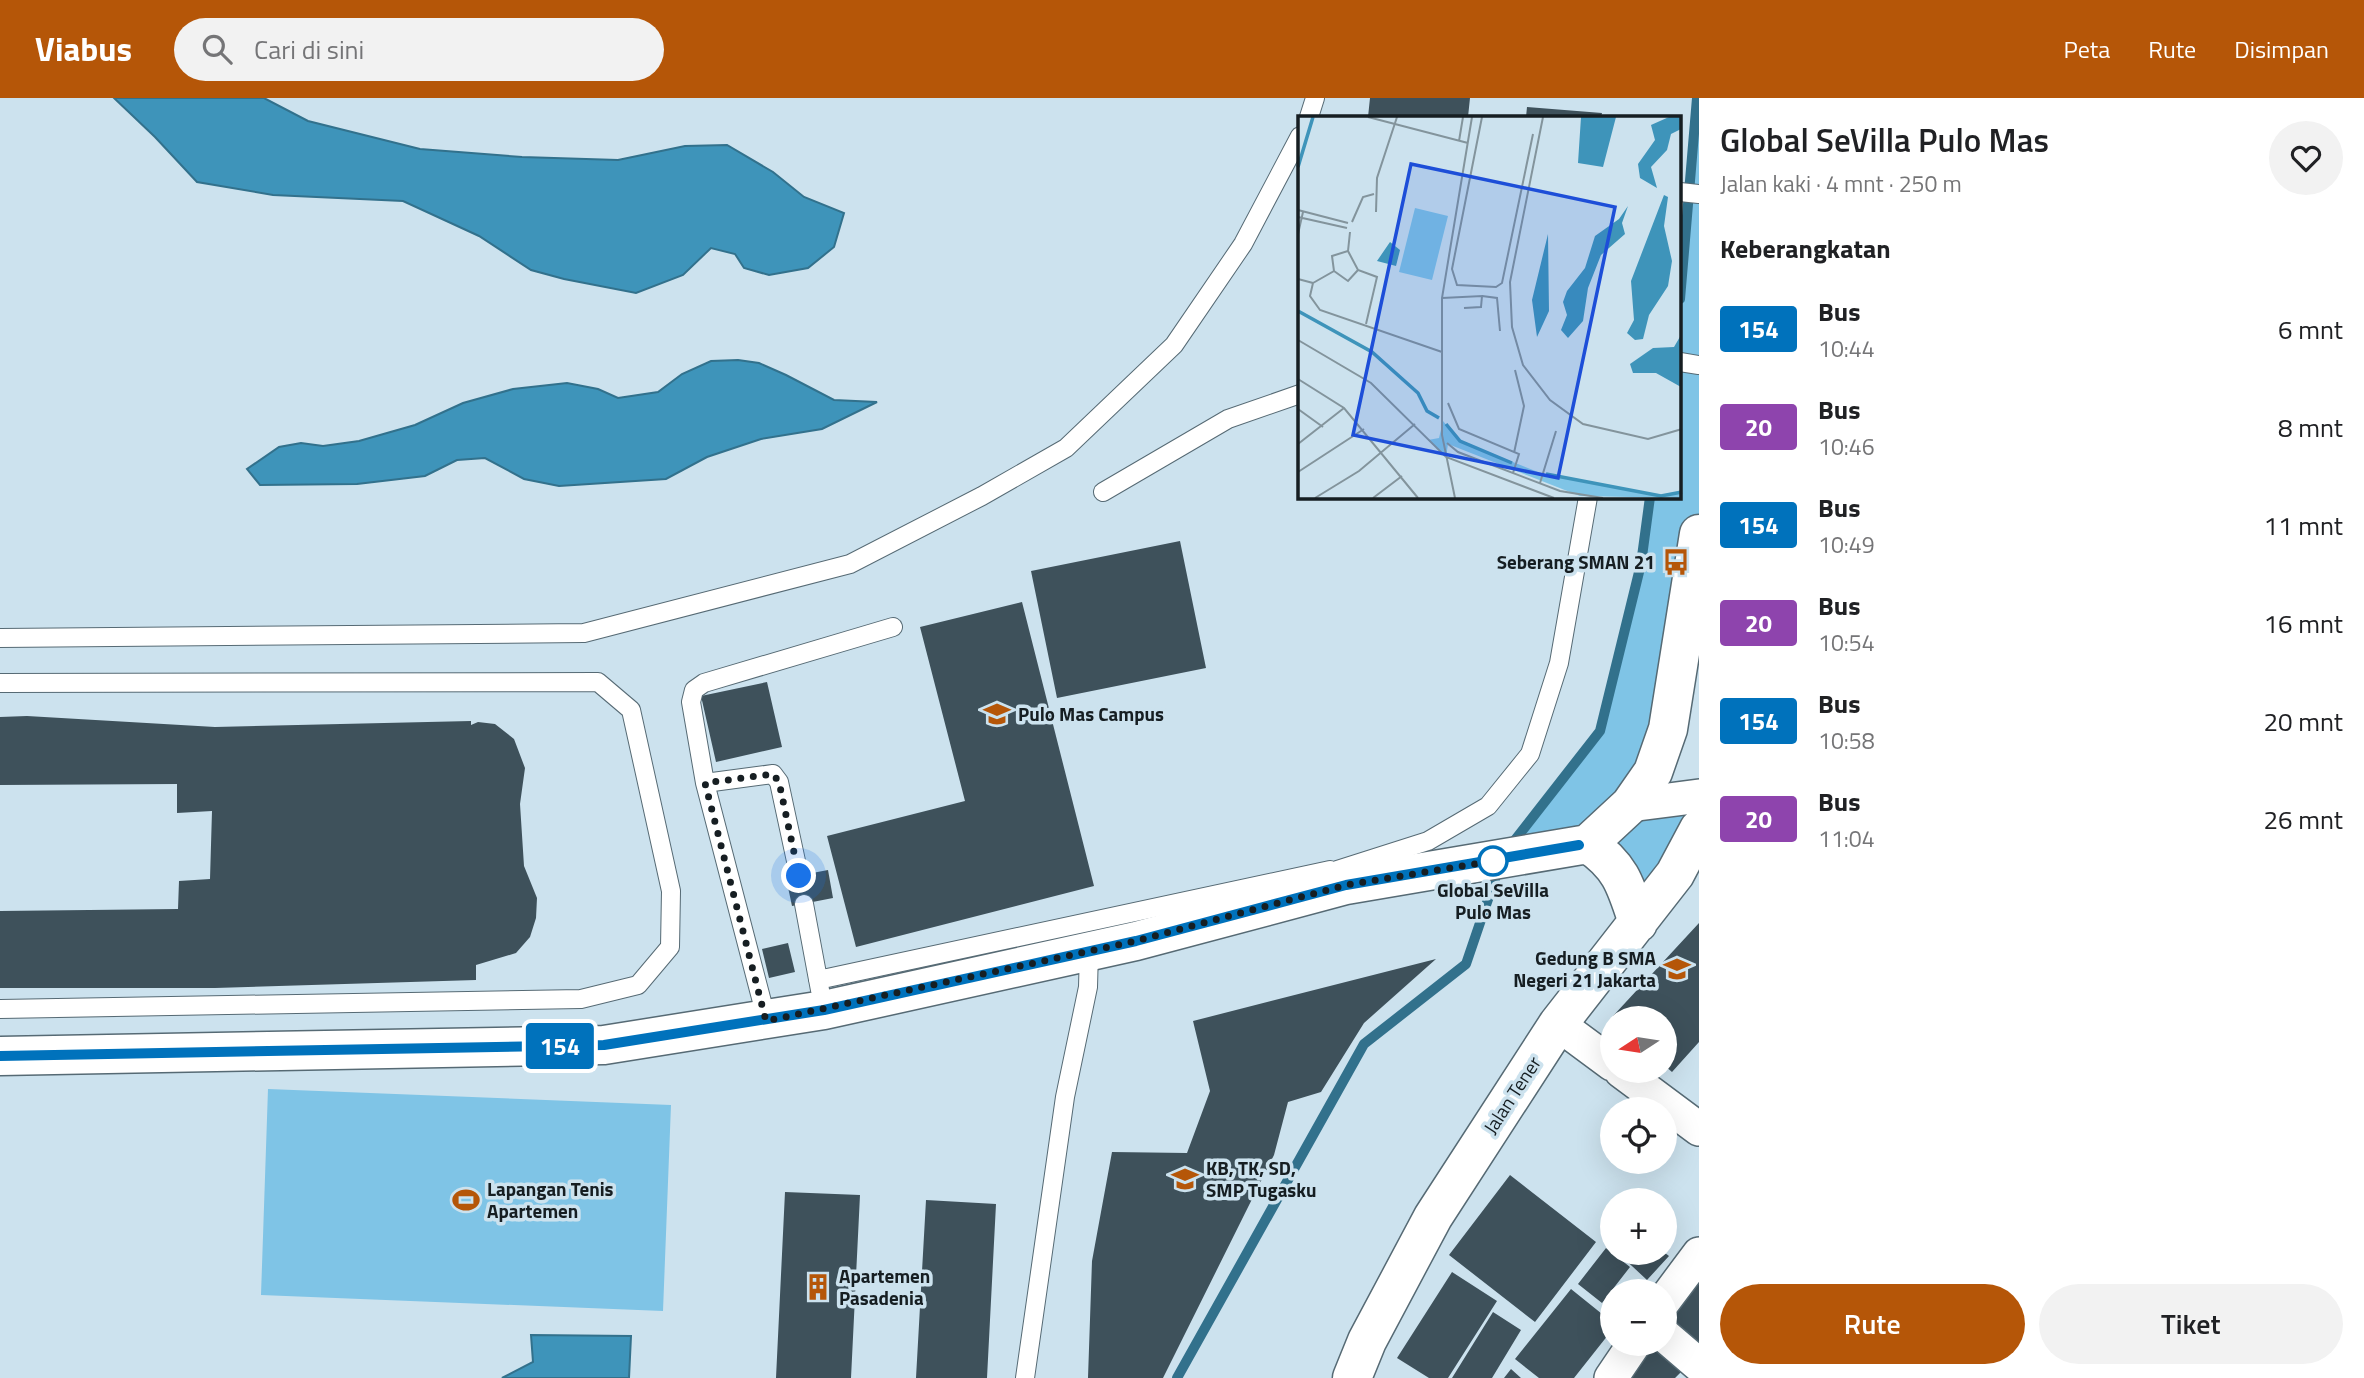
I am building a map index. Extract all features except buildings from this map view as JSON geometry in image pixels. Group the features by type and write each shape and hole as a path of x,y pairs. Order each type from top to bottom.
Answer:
{"street":[{"path":"0,1056 604,1045 766,1021 821,995 1089,951 1341,877 1491,861 1583,845 1630,805 1653,772 1668,729 1699,534"},
{"path":"1630,805 1699,796"},
{"name":"Jalan Tener","path":"1352,1378 1367,1341 1433,1217 1558,1024 1675,874 1699,829"},
{"path":"1583,845 1609,858 1623,879 1638,923"},
{"path":"1558,1024 1600,1055"},
{"path":"1637,1083 1699,1129"},
{"path":"1677,1284 1699,1254"},
{"path":"1677,1346 1699,1364"},
{"path":"1611,1378 1626,1356"}],"lane":[{"path":"1309,116 1315,98"},
{"path":"0,638 584,633 850,564 1066,448 1174,345 1243,244 1298,140"},
{"path":"1103,492 1228,419 1298,395"},
{"path":"804,904 821,995 1341,877 1428,841 1488,806 1530,754 1559,663 1588,499"},
{"path":"766,1021 705,783 691,702 694,690 704,682 893,627"},
{"path":"0,682 598,681 631,710 671,891 670,947 638,985 581,999 0,1009"},
{"path":"705,783 773,774 779,782 799,876"},
{"path":"1025,1378 1065,1097 1088,987 1089,951"}],"shaded area":[{"path":"114,98 264,98 308,121 420,149 522,157 618,160 685,146 727,145 773,172 804,197 844,213 834,247 808,268 769,275 744,268 735,254 711,248 683,275 636,293 531,270 479,236 403,201 273,195 197,182"},
{"path":"1694,98 1699,98 1699,534 1631,804 1699,796 1638,923 1609,858 1502,857 1600,731 1641,564 1651,499 1682,499 1682,281 1691,193"},
{"path":"738,360 759,363 834,400 877,402 822,429 761,439 707,457 666,479 559,486 524,479 485,458 457,460 425,476 357,484 260,485 247,469 279,447 301,443 323,446 359,441 415,425 463,403 513,389 567,383 598,389 618,398 658,392 682,374 711,361"},
{"name":"Lapangan Tenis Apartemen","path":"268,1089 671,1105 663,1311 261,1295"},
{"path":"531,1335 631,1336 629,1378 502,1378 533,1362"}],"waterway":[{"path":"1682,275 1697,98"},
{"path":"1511,845 1600,731 1641,564 1650,499"},
{"path":"1177,1378 1364,1044 1466,964 1498,870"}],"bus line":[{"name":"154","path":"0,1056 604,1045 824,1010 1136,941 1346,885 1579,845"}],"place":[{"name":"Seberang SMAN 21","path":"1676,562"},
{"name":"Pulo Mas Campus","path":"997,714"},
{"name":"Global SeVilla Pulo Mas","path":"1493,861"},
{"name":"Gedung B SMA Negeri 21 Jakarta","path":"1677,969"},
{"name":"KB, TK, SD, SMP Tugasku","path":"1185,1179"},
{"name":"Lapangan Tenis Apartemen","path":"466,1200"},
{"name":"Apartemen Pasadenia","path":"818,1287"}],"route":[{"path":"799,876 779,782 773,774 762,773 705,783 766,1021 1136,941 1346,885 1493,861"}]}
